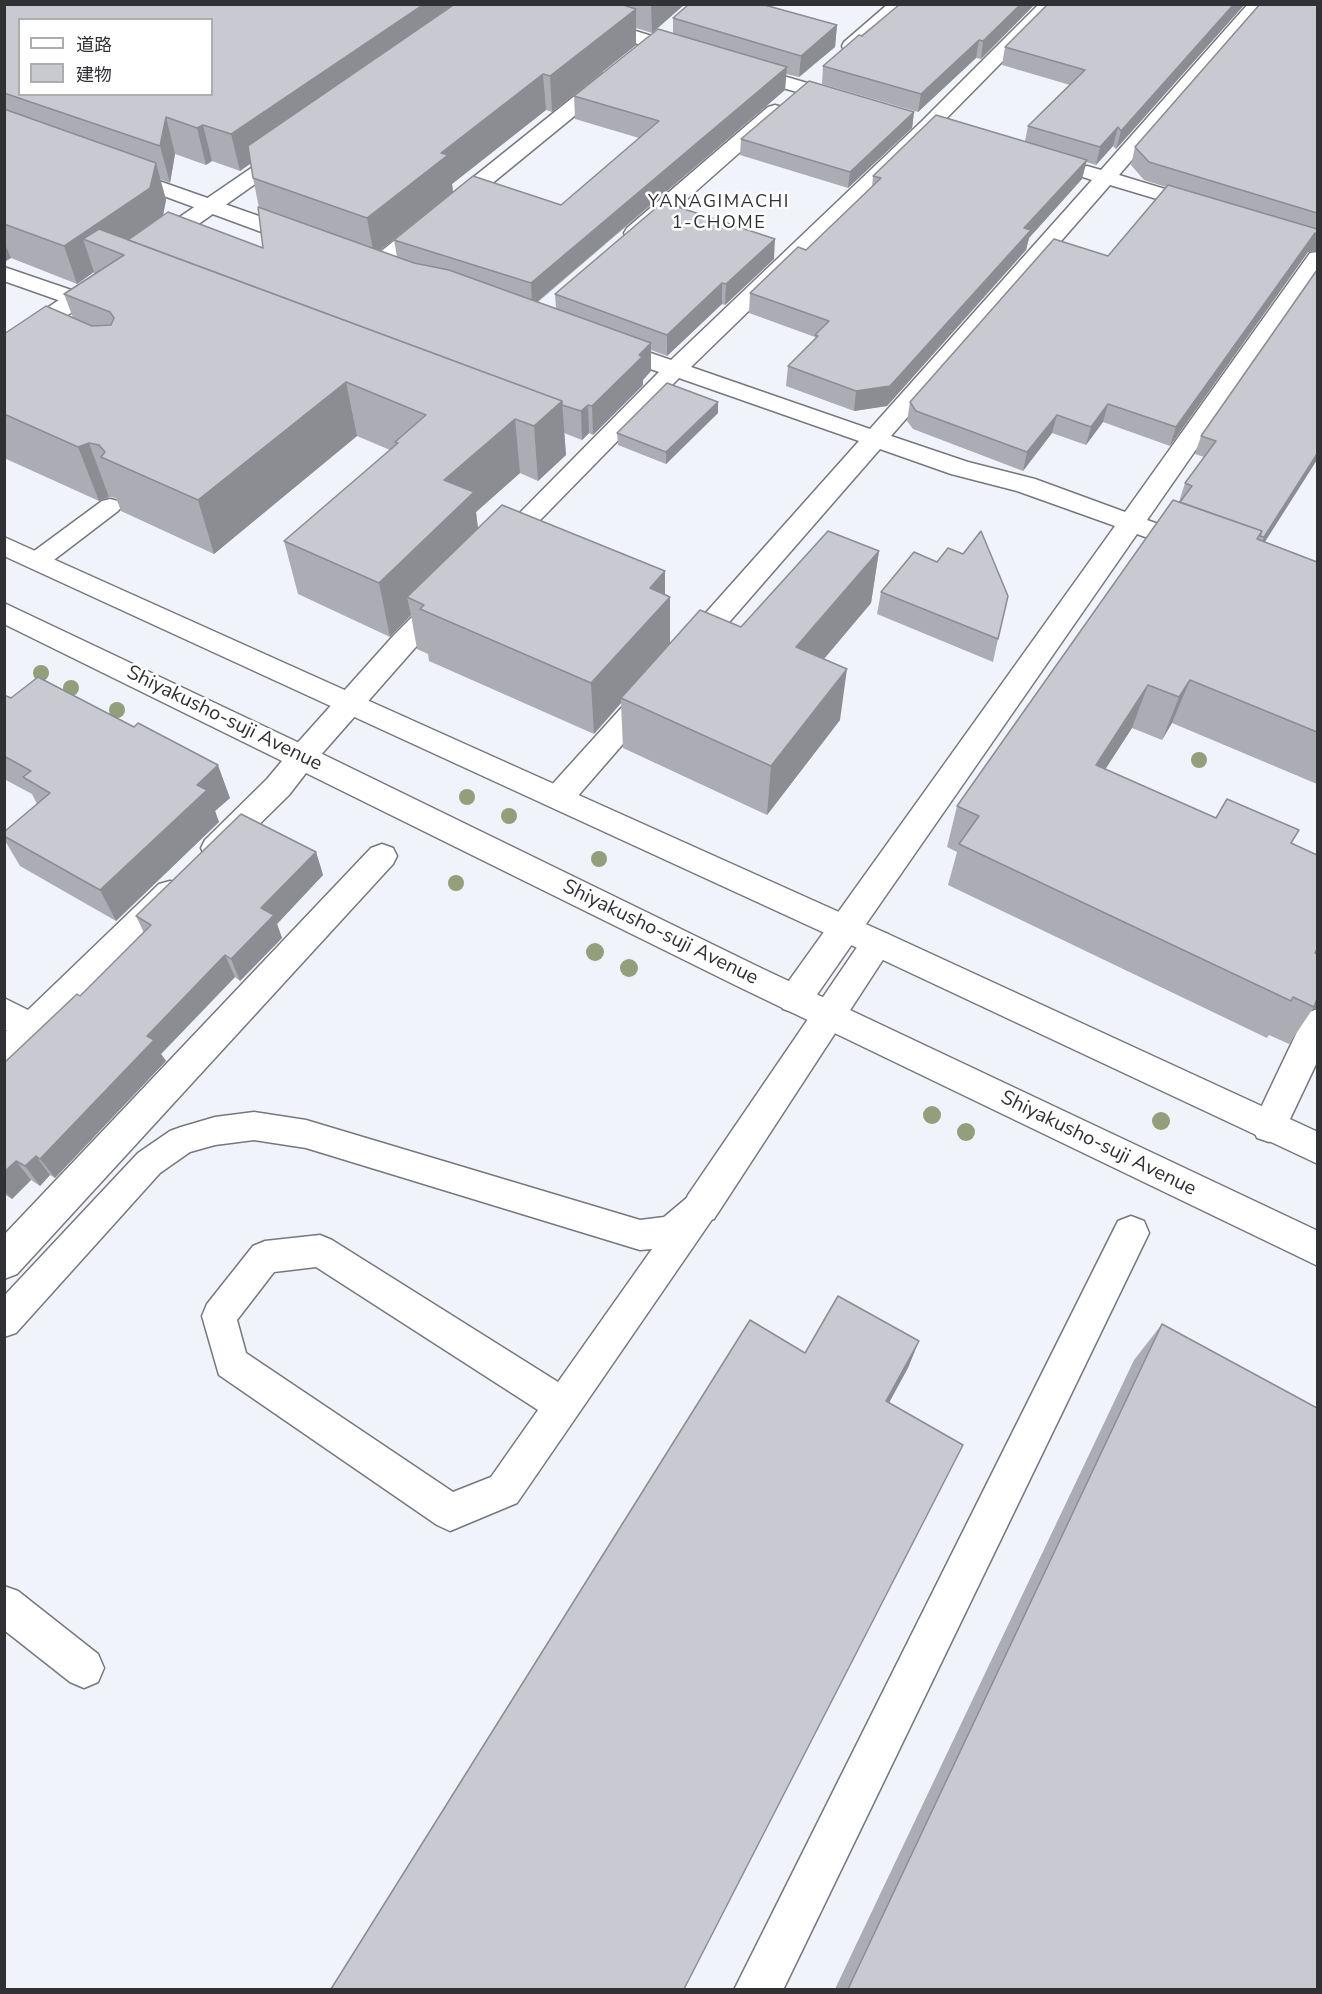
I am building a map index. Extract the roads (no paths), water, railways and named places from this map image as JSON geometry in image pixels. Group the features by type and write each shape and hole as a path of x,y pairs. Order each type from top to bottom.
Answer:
{"street":[{"path":"528,4 866,106"},
{"path":"837,57 899,4"},
{"path":"4,1055 18,1020 195,869 278,787 404,642 469,577 581,451 675,369 939,128 1050,4"},
{"path":"559,797 1258,4"},
{"path":"405,276 366,262 669,30"},
{"path":"622,244 820,73"},
{"path":"908,119 939,128"},
{"path":"4,348 125,268 304,140"},
{"path":"99,166 324,247"},
{"path":"1074,168 1217,211"},
{"path":"795,999 1317,258"},
{"path":"4,273 75,299"},
{"path":"585,335 615,349 960,468 1026,485 1220,555"},
{"path":"4,545 845,928 1317,1149"},
{"name":"Shiyakusho-suji Avenue","path":"4,612 795,999 1317,1250"},
{"path":"4,1262 382,856"},
{"path":"702,1207 877,943"},
{"path":"1269,1127 1317,1023"},
{"path":"758,1989 1131,1233"}],"lane":[{"path":"26,333 46,342"},
{"path":"38,560 110,506"},
{"path":"4,1322 149,1163 181,1141 215,1131 254,1126 306,1134 640,1235 670,1231 702,1207"},
{"path":"563,1406 320,1251 265,1257 219,1316 231,1363 450,1512 504,1490 563,1406 702,1207"},
{"path":"4,1605 84,1668"}],"district":[{"name":"YANAGIMACHI 1-CHOME","path":"719,213"}]}
